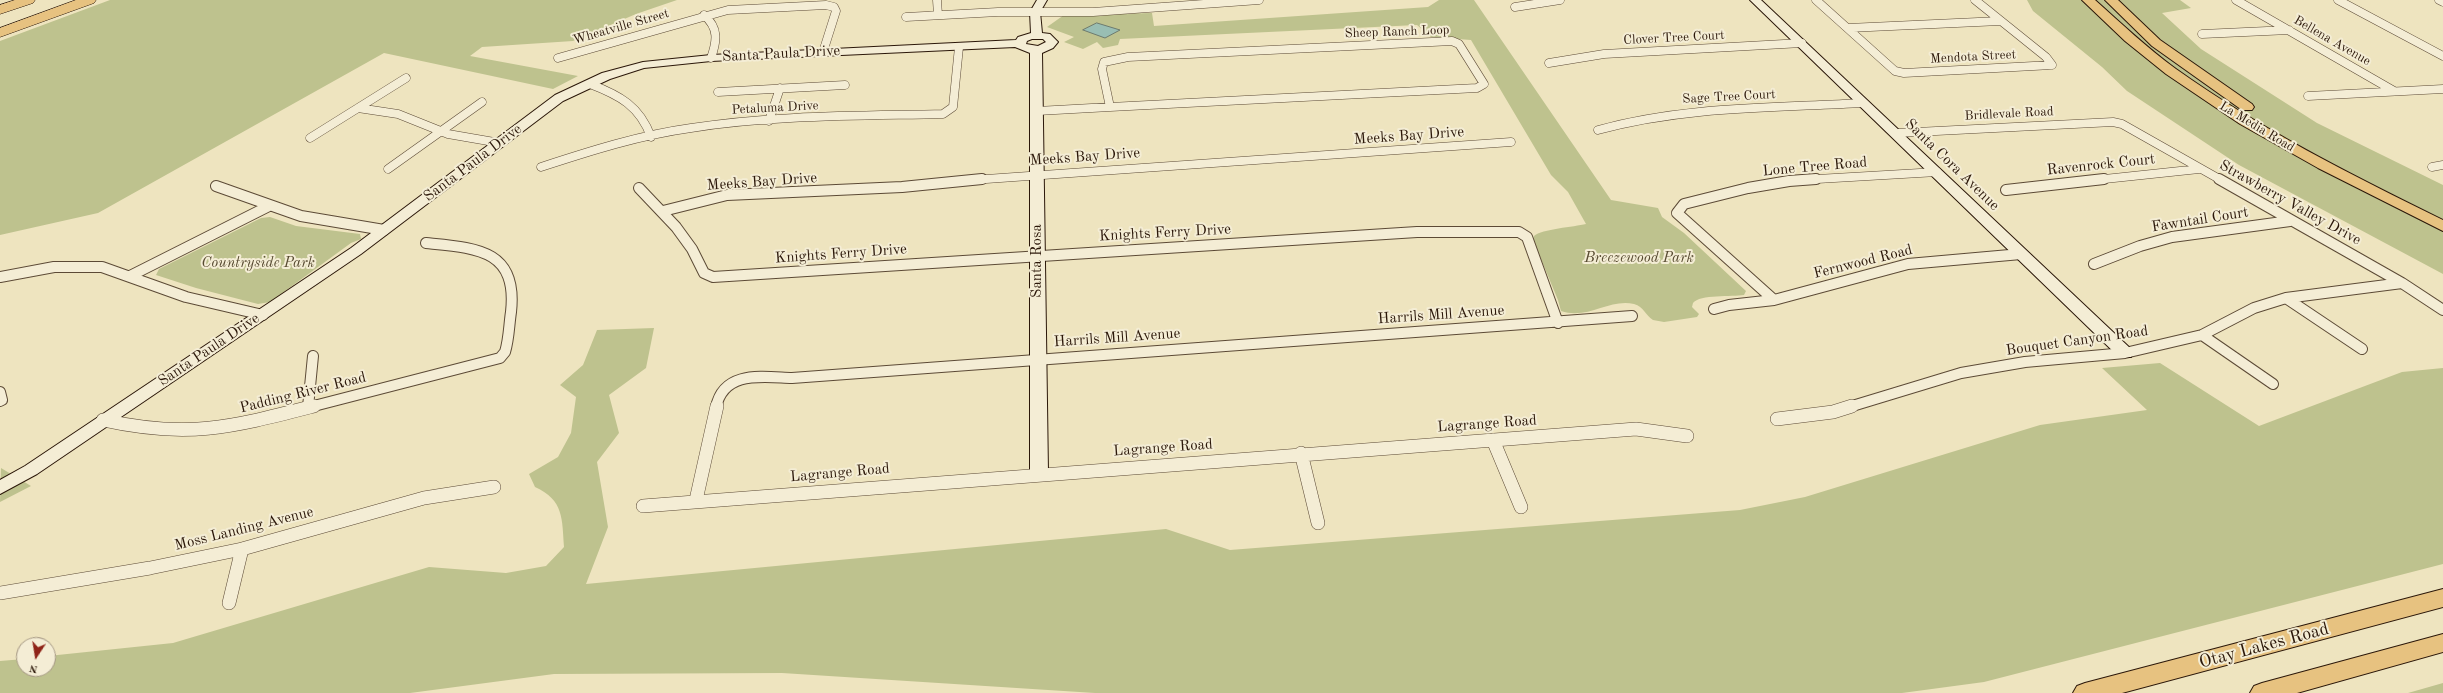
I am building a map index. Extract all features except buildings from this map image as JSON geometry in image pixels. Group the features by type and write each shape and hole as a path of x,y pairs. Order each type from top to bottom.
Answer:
{"highway":[{"path":"0,10 28,0"},
{"path":"0,33 89,0"}],"main road":[{"name":"La Media Road","path":"2088,0 2135,43 2212,100 2335,172 2443,226"},
{"name":"La Media Road","path":"2111,0 2156,43 2237,101 2322,151 2443,212"},
{"name":"Otay Lakes Road","path":"2085,693 2443,598"},
{"path":"2262,693 2443,643"}],"street":[{"path":"937,0 938,15"},
{"path":"1036,35 1035,12 1042,0"},
{"path":"906,17 1035,12 1112,11 1214,2 1259,0"},
{"path":"1515,7 1560,0"},
{"name":"Santa Cora Avenue","path":"1755,0 2125,353"},
{"path":"1816,0 1848,28 2000,21"},
{"path":"1975,0 2000,21"},
{"name":"Bellena Avenue","path":"2236,0 2394,91"},
{"path":"2338,0 2443,56"},
{"path":"2439,0 2443,2"},
{"path":"1109,1 1112,11"},
{"name":"Wheatville Street","path":"558,58 589,51 704,15 748,8 826,5 834,7 836,11 823,52"},
{"path":"704,15 716,28 718,36 711,58"},
{"name":"Mendota Street","path":"1848,28 1895,71 1904,73 2052,65 2046,57 2000,21"},
{"path":"2202,34 2289,30"},
{"path":"1036,35 1049,38 1052,42 1049,46 1036,50 1022,47 1019,43 1022,39 1036,35"},
{"name":"Sheep Ranch Loop","path":"1037,111 1110,108 1477,88 1484,84 1459,44 1452,40 1128,57 1104,62 1102,69 1110,108"},
{"name":"Santa Paula Drive","path":"0,488 31,470 103,420 263,314 384,230 559,98 590,84 622,71 643,65 711,58 1019,43"},
{"name":"Clover Tree Court","path":"1548,63 1604,54 1802,44"},
{"name":"Petaluma Drive","path":"541,167 588,151 711,125 769,120 943,114 953,107 959,47"},
{"name":"Santa Rosa","path":"1036,50 1038,174 1036,255 1039,473"},
{"path":"310,138 406,78"},
{"path":"590,84 629,102 645,117 651,137"},
{"path":"718,92 845,85"},
{"path":"769,120 780,88"},
{"path":"2308,96 2443,89"},
{"path":"388,169 482,102"},
{"name":"Sage Tree Court","path":"1598,130 1640,118 1681,113 1863,103"},
{"path":"358,108 398,114 440,131 462,137 500,143"},
{"name":"Bridlevale Road","path":"1896,133 2113,122 2122,124"},
{"name":"Strawberry Valley Drive","path":"2122,124 2402,284 2443,310"},
{"name":"Meeks Bay Drive","path":"663,211 726,195 902,187 1038,174 1512,142"},
{"path":"2432,167 2443,165"},
{"name":"Ravenrock Court","path":"2006,190 2199,169"},
{"name":"Lone Tree Road","path":"1774,300 1677,213 1684,204 1744,189 1789,181 1937,172"},
{"path":"216,186 302,216 336,224 384,230"},
{"path":"639,188 663,211"},
{"path":"130,276 270,206"},
{"name":"Knights Ferry Drive","path":"663,211 697,257 704,273 712,277 1036,255 1417,232 1519,232 1527,238 1558,323"},
{"name":"Fawntail Court","path":"2094,264 2140,246 2172,237 2290,220"},
{"name":"Padding River Road","path":"103,420 155,431 195,432 242,425 500,358 505,352 511,296 507,272 496,260 473,249 426,243"},
{"name":"Fernwood Road","path":"1714,309 1729,305 1774,300 1908,264 2021,254"},
{"path":"0,277 72,265 102,267 186,297 263,314"},
{"name":"Bouquet Canyon Road","path":"1777,420 1833,412 1961,373 2026,362 2125,353 2202,335 2254,308 2286,298 2402,284"},
{"path":"2286,298 2362,349"},
{"name":"Harrils Mill Avenue","path":"696,500 719,396 726,386 741,378 792,378 1037,359 1558,323 1632,316"},
{"path":"2202,335 2272,384"},
{"path":"308,407 313,356"},
{"name":"Lagrange Road","path":"642,506 696,500 1039,473 1636,429 1687,436"},
{"path":"1493,440 1521,506"},
{"path":"1301,453 1318,523"},
{"name":"Moss Landing Avenue","path":"0,592 150,568 242,549 424,498 494,487"},
{"path":"229,603 242,549"}],"green space":[{"path":"110,0 677,0 636,14 573,41 482,47 470,56 578,76 553,89 384,53 98,213 0,235 0,41"},
{"name":"Breezewood Park","path":"1439,0 1474,0 1611,200 1658,208 1662,217 1684,233 1746,291 1744,295 1702,298 1693,303 1692,307 1699,314 1697,317 1664,322 1653,320 1637,305 1625,303 1580,313 1561,311 1558,300 1533,240 1534,236 1551,230 1586,224 1568,192 1551,175 1471,40 1431,37 1417,25 1120,39 1118,45 1103,48 1097,42 1083,49 1064,42 1074,37 1047,27 1064,15 1152,13 1154,26 1428,7"},
{"path":"2027,0 2180,0 2191,8 2162,13 2201,49 2317,123 2443,185 2443,274 2239,165 2127,91 2102,67 2033,11"},
{"name":"Countryside Park","path":"270,217 296,226 360,234 361,239 351,243 270,302 258,304 196,288 156,275 159,269 261,218"},
{"path":"654,328 646,368 609,395 619,433 597,462 608,527 586,584 1166,529 1230,550 1740,510 1805,497 2040,425 2147,410 2102,368 2160,363 2259,426 2402,372 2443,368 2443,564 1984,682 1902,693 1095,693 782,673 554,674 410,693 0,693 0,661 16,660 16,677 56,677 56,655 173,643 429,567 506,573 546,566 564,547 562,519 556,504 544,492 535,487 529,474 558,457 571,433 576,397 560,385 583,365 597,330"},
{"path":"1,468 31,486 0,502"},
{"path":"2443,683 2443,693 2408,693"}],"water":[{"path":"1097,23 1120,30 1105,38 1083,30"}]}
